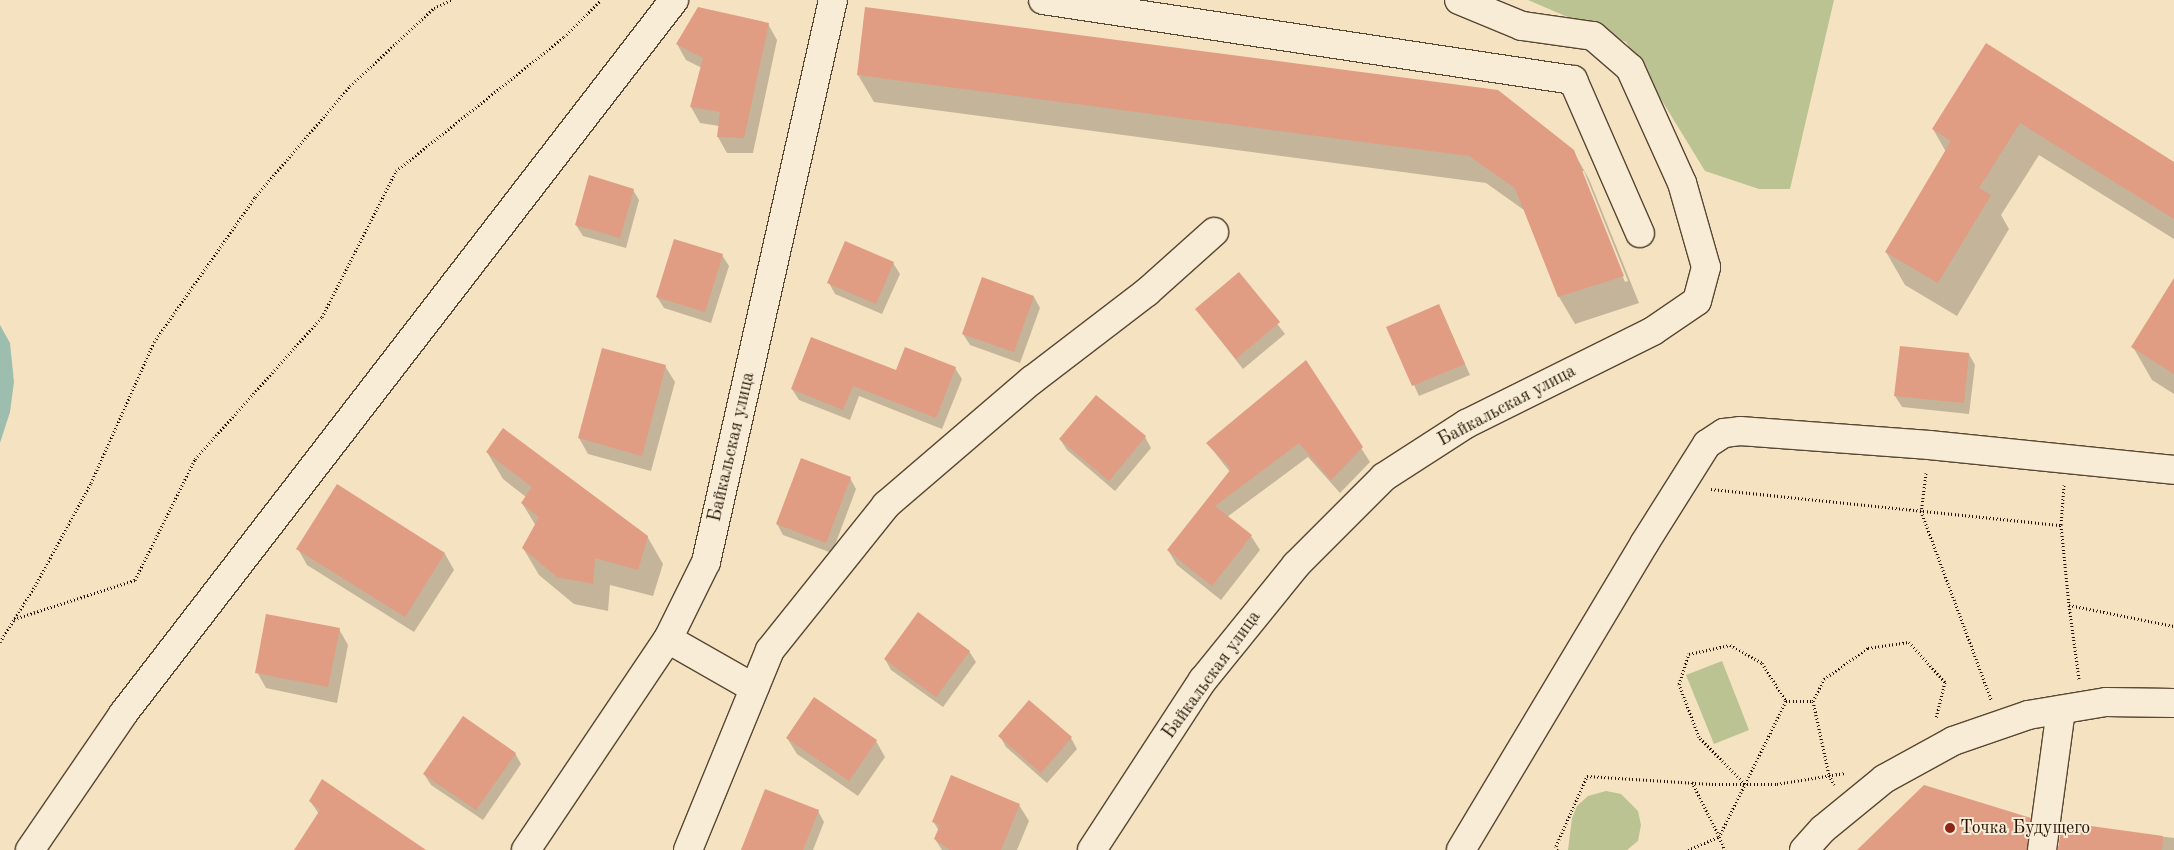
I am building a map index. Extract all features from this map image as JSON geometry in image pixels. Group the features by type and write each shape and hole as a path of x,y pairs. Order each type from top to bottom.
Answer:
{"street":[{"path":"30,850 123,714 674,0"},
{"name":"Байкальская улица","path":"526,850 668,639 706,562 833,0"},
{"path":"1043,0 1573,80 1640,233"},
{"name":"Байкальская улица","path":"1092,850 1203,680 1296,565 1384,477 1466,424 1653,331 1697,301 1706,267 1682,183 1630,68 1593,36 1522,26 1459,0"},
{"path":"688,850 770,650 886,505 1032,380 1147,292 1214,232"},
{"path":"1461,850 1680,486 1707,444 1724,433 1740,430 1929,445 2174,470"},
{"path":"668,639 754,688"},
{"path":"1804,850 1823,828 1884,779 1953,741 2028,715 2106,702 2174,703"},
{"path":"2042,850 2071,708"}],"path":[{"path":"0,642 90,483 154,342 256,197 350,86 434,8 451,0"},
{"path":"14,619 135,580 195,459 322,317 396,171 564,37 601,0"},
{"path":"1929,445 1921,511 2000,725"},
{"path":"2065,459 2061,525 2069,605 2071,708"},
{"path":"1680,486 2061,525"},
{"path":"2069,605 2174,626"},
{"path":"1848,809 1829,775 1813,701 1824,679 1868,648 1909,642 1945,682 1935,720"},
{"path":"1745,784 1699,737 1679,684 1689,654 1730,645 1762,663 1786,701"},
{"path":"1786,701 1813,701"},
{"path":"1688,850 1719,836 1786,701"},
{"path":"1557,850 1556,846 1587,776 1692,782 1777,784 1847,772"},
{"path":"1692,782 1725,850"}],"green space":[{"path":"1528,0 1834,0 1790,189 1759,189 1705,171 1626,42"},
{"path":"1722,661 1749,730 1714,744 1686,675"},
{"path":"1606,791 1621,794 1638,811 1641,825 1638,841 1627,850 1568,850 1572,818 1577,806 1588,796"}],"shaded area":[{"path":"0,325 10,343 14,382 10,412 0,443"}],"building":[{"path":"698,7 769,23 744,138 717,137 720,112 690,107 703,58 676,44"},
{"path":"865,7 1498,90 1574,150 1624,276 1558,297 1515,188 1469,156 857,75"},
{"path":"1986,43 2174,162 2174,219 2020,123 1979,188 1991,195 1938,283 1885,252 1951,141 1932,129"},
{"path":"589,175 634,189 620,238 575,225"},
{"path":"674,239 723,254 705,312 656,297"},
{"path":"845,241 894,262 876,304 827,283"},
{"path":"1239,272 1280,322 1236,359 1195,309"},
{"path":"982,277 1034,296 1014,352 962,334"},
{"path":"2174,278 2174,374 2131,347"},
{"path":"1439,304 1465,364 1412,386 1386,327"},
{"path":"811,337 896,370 905,347 956,367 936,418 853,386 843,410 791,389"},
{"path":"1900,346 1969,353 1964,403 1894,396"},
{"path":"602,348 666,365 642,456 578,438"},
{"path":"1306,360 1363,447 1331,480 1299,443 1215,506 1252,535 1212,586 1167,550 1231,469 1206,443"},
{"path":"1096,395 1146,436 1109,481 1059,439"},
{"path":"503,428 648,536 638,570 595,558 593,584 557,577 522,548 539,517 521,503 532,487 486,452"},
{"path":"801,458 851,477 826,543 776,524"},
{"path":"337,484 445,553 405,617 296,549"},
{"path":"918,612 970,651 936,697 884,659"},
{"path":"266,614 340,628 328,687 255,673"},
{"path":"814,697 877,740 849,781 786,738"},
{"path":"1029,700 1072,737 1041,773 998,736"},
{"path":"463,716 516,753 476,810 423,774"},
{"path":"951,775 1020,804 1001,850 950,850 934,839 940,825 932,822"},
{"path":"322,779 426,850 294,850 320,810 309,801"},
{"name":"Точка Будущего","path":"1924,785 2031,818 2027,850 1857,850"},
{"path":"765,789 819,810 803,850 741,850"},
{"path":"2062,822 2163,836 2162,850 2058,850"}],"place":[{"name":"Точка Будущего","path":"1950,828"}]}
